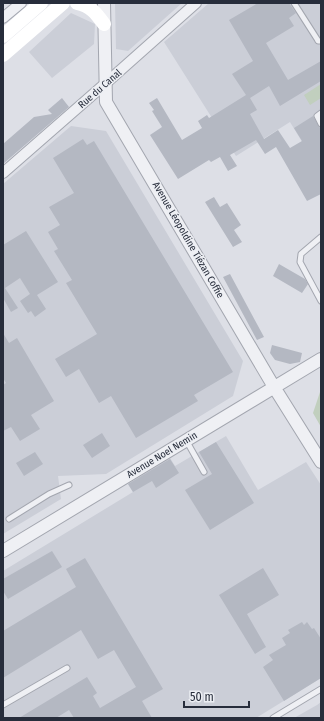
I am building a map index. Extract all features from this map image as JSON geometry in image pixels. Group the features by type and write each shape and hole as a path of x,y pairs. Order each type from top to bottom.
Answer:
{"main road":[{"path":"3,36 41,3"},
{"path":"3,55 63,3"},
{"path":"77,3 89,7 96,13 104,24"}],"street":[{"path":"3,18 21,3"},
{"name":"Avenue Léopoldine Tiézan Coffie","path":"104,3 106,102 274,387 321,462"},
{"name":"Rue du Canal","path":"3,173 196,3"},
{"name":"Avenue Noel Nemin","path":"3,551 321,359"}],"lane":[{"path":"294,3 318,41 321,41"},
{"path":"321,113 317,116 321,124"},
{"path":"321,237 301,254 300,262 321,301"},
{"path":"186,440 204,472"},
{"path":"9,519 49,494 69,486"},
{"path":"3,705 67,668"},
{"path":"273,718 321,689"}],"shaded area":[{"path":"115,3 182,3 128,51 116,49"},
{"path":"209,3 321,3 321,173 290,122 236,156 164,42"},
{"path":"71,13 95,24 94,44 52,78 29,52"},
{"path":"71,126 106,131 243,361 233,396 106,474 58,476 61,499 3,534 3,184"},
{"path":"226,436 258,490 306,462 321,485 321,678 256,718 3,718 3,571 133,492 128,484 170,458 175,466"},
{"path":"321,702 321,718 294,718 317,705"}],"green space":[{"path":"321,84 321,98 310,105 304,95"},
{"path":"321,389 321,427 313,413"}],"building":[{"path":"258,3 289,3 296,13 289,18 294,26 266,43 288,80 321,61 321,81 280,106 269,86 250,98 257,110 250,114 264,139 278,130 290,148 302,141 294,128 313,116 321,130 321,194 307,201 276,147 265,154 256,140 230,155 237,166 228,171 220,157 211,162 209,160 178,179 150,135 162,127 149,103 157,98 182,140 202,128 198,121 207,115 209,118 246,95 232,74 253,61 229,20"},
{"path":"62,98 69,107 3,164 3,144 34,117 52,114 48,110"},
{"path":"83,139 87,145 94,141 233,372 194,395 198,401 136,438 111,396 99,403 79,369 66,377 55,359 97,334 66,283 72,280 54,251 58,249 48,232 60,225 49,207 74,193 53,158"},
{"path":"214,197 220,207 227,203 241,225 234,230 242,242 233,247 205,202"},
{"path":"26,231 58,282 37,295 46,309 35,317 31,311 28,313 20,301 30,294 20,278 5,288 18,308 11,312 3,298 3,245"},
{"path":"279,264 305,279 308,284 302,293 273,276"},
{"path":"230,274 264,337 257,340 223,277"},
{"path":"3,333 9,343 17,338 54,401 31,415 40,429 20,441 11,427 3,431 3,385 6,383 3,378"},
{"path":"272,345 302,353 300,362 290,364 275,360 270,353"},
{"path":"102,433 110,446 92,458 83,445"},
{"path":"216,442 254,503 210,530 185,490 212,474 199,452"},
{"path":"35,452 43,464 24,476 16,463"},
{"path":"170,459 179,473 156,488 152,481 133,492 128,484"},
{"path":"52,551 62,567 8,599 3,591 3,579"},
{"path":"85,558 163,689 142,701 152,718 74,718 69,710 56,718 19,718 87,677 97,693 93,696 100,708 136,687 114,650 98,659 81,630 3,678 3,631 76,587 66,569"},
{"path":"263,568 279,595 247,614 266,647 255,654 219,595"},
{"path":"302,622 304,625 307,622 312,629 314,628 321,639 321,678 284,701 263,667 273,660 269,655 286,645 282,638 290,633 288,630"}]}
